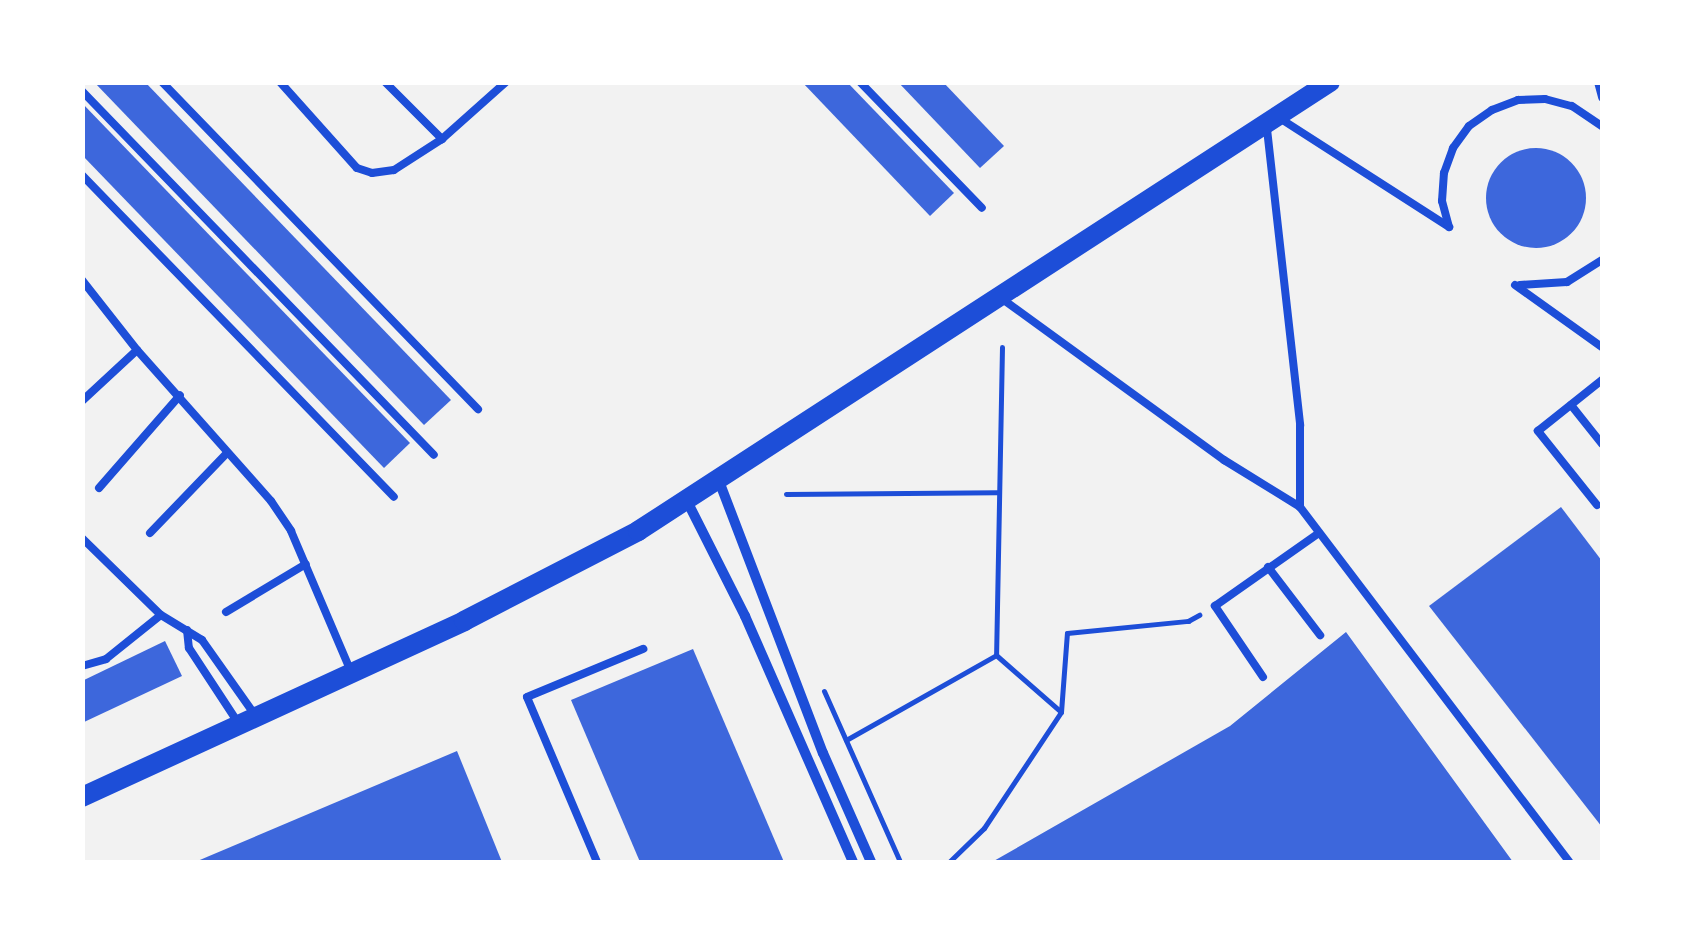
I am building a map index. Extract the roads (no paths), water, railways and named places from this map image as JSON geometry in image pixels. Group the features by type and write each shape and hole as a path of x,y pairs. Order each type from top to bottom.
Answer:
{"main road":[{"path":"82,797 572,568 719,481 1330,82"}],"street":[{"path":"719,481 823,753 871,862"},
{"path":"686,501 745,616 853,862"}],"lane":[{"path":"162,82 478,409"},
{"path":"280,82 356,168 372,173 394,170 442,139 506,82"},
{"path":"386,82 442,139"},
{"path":"860,82 982,208"},
{"path":"1598,82 1602,97"},
{"path":"82,91 434,455"},
{"path":"1272,120 1448,228 1442,201 1444,174 1453,148 1470,126 1492,110 1518,100 1545,99 1572,106 1602,126"},
{"path":"1272,120 1300,425 1300,508"},
{"path":"82,176 394,497"},
{"path":"1602,260 1567,282 1542,287 1515,284 1602,347"},
{"path":"82,280 271,501 306,564 352,674"},
{"path":"1001,298 1224,460 1300,508 1570,862"},
{"path":"82,401 138,350"},
{"path":"1598,506 1538,431 1602,380"},
{"path":"98,488 180,395"},
{"path":"1571,405 1602,444"},
{"path":"150,534 227,454"},
{"path":"1263,677 1215,606 1318,533"},
{"path":"82,538 161,614 202,640 249,722"},
{"path":"226,612 306,564"},
{"path":"1268,567 1320,635"},
{"path":"82,666 106,659 161,614"},
{"path":"187,630 189,648 249,722"},
{"path":"597,862 527,697 643,649"}]}
